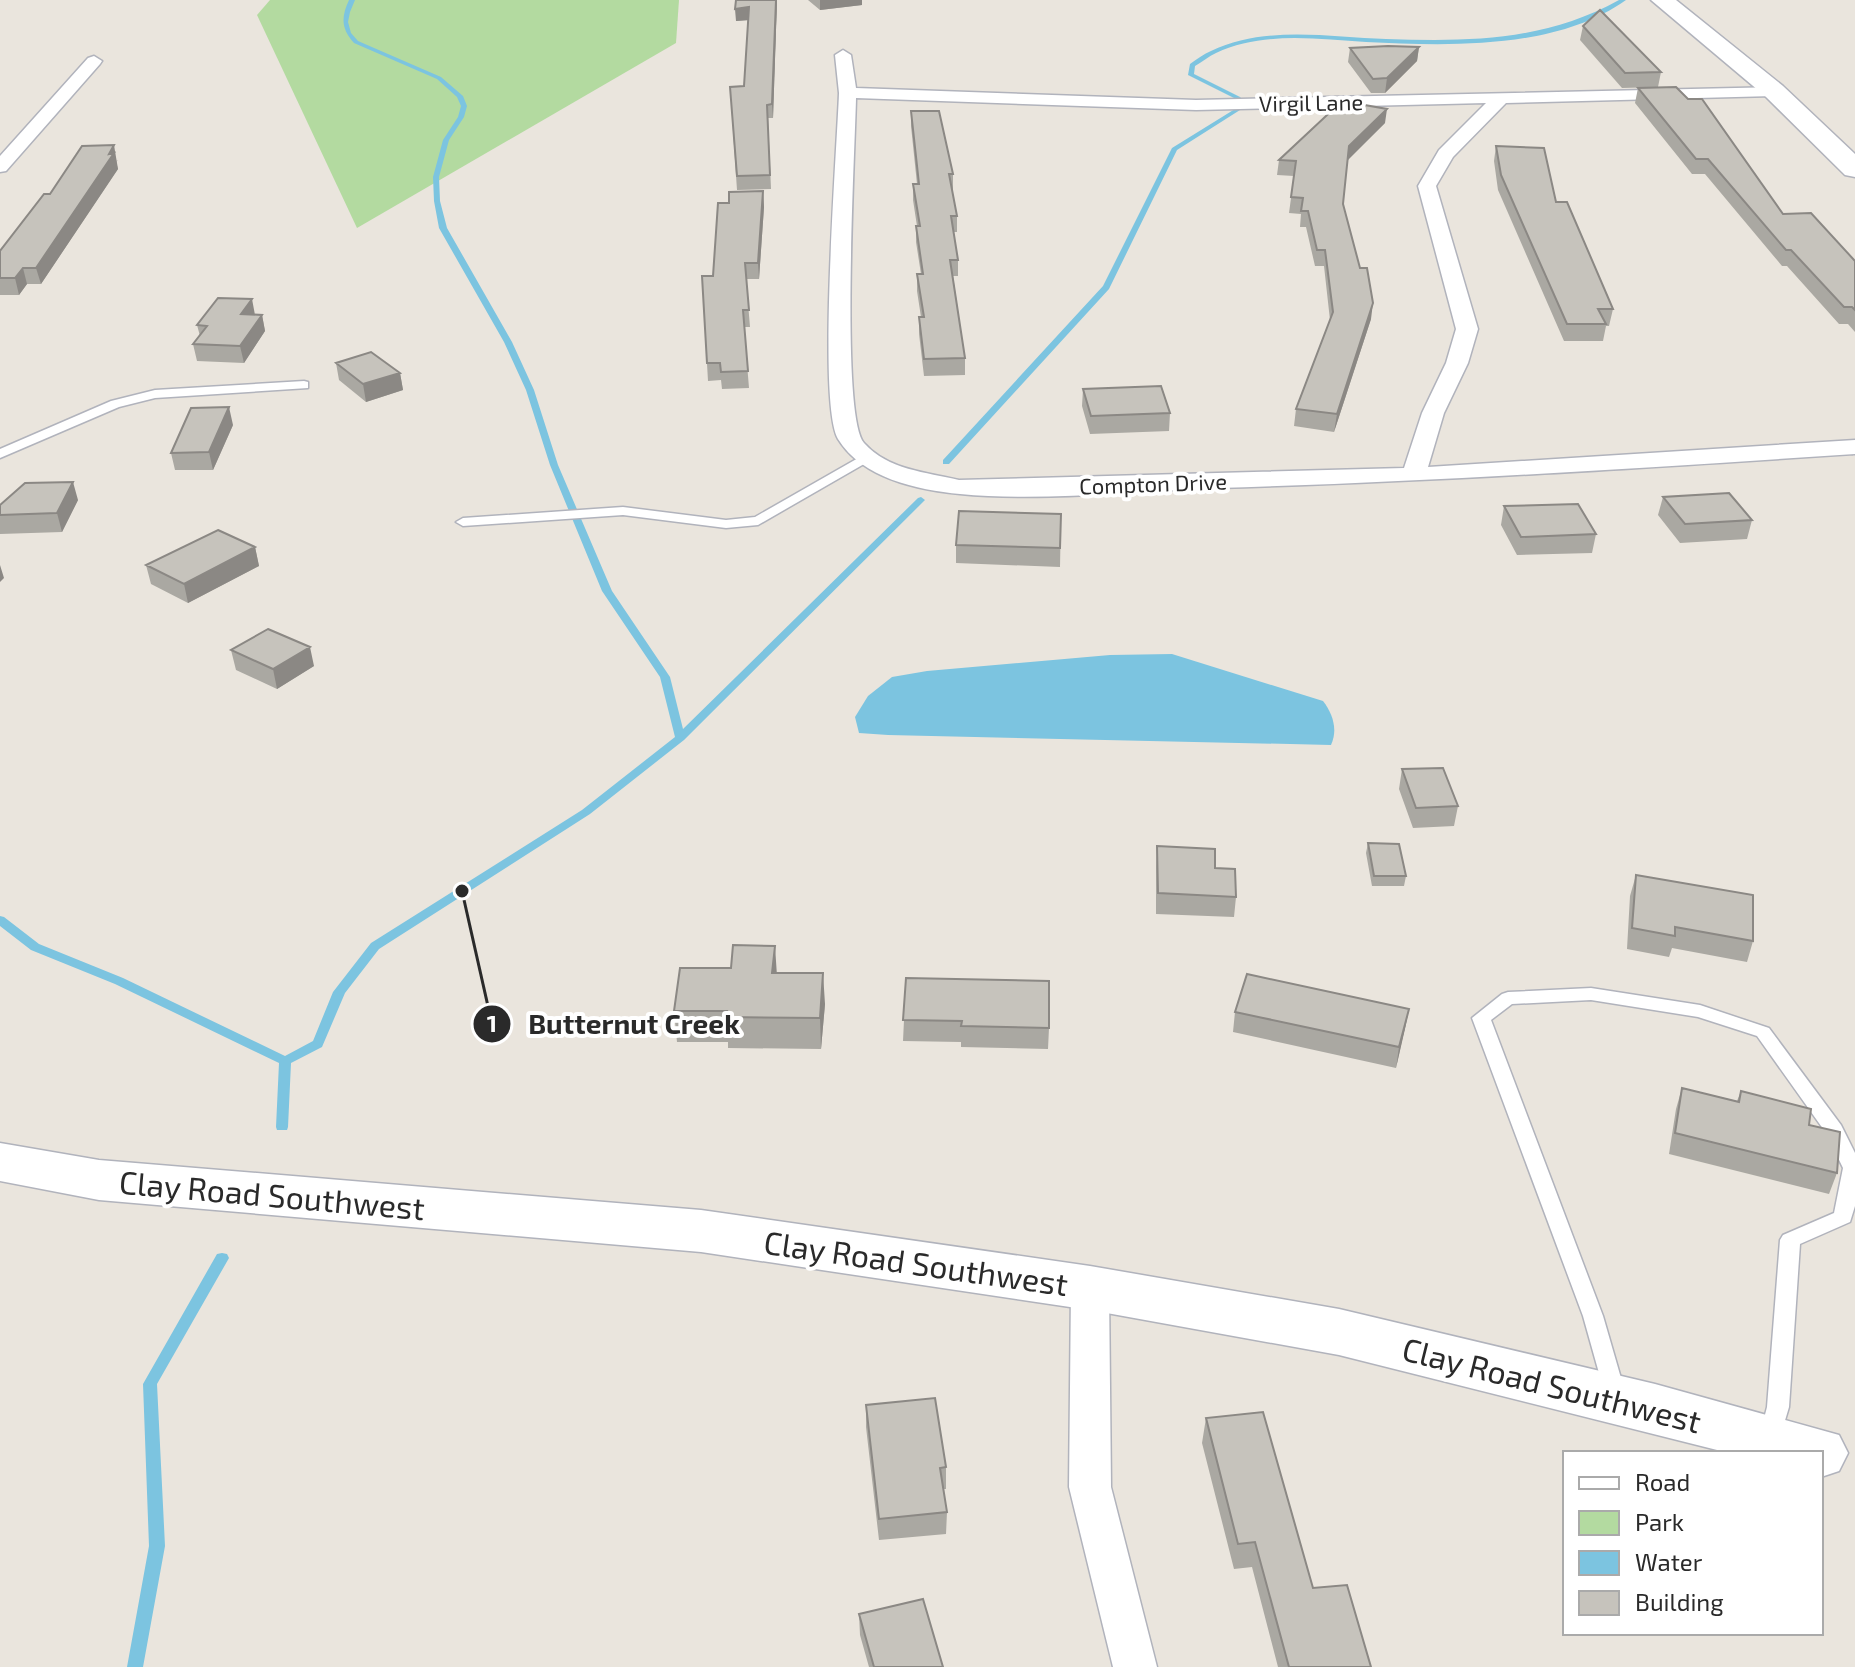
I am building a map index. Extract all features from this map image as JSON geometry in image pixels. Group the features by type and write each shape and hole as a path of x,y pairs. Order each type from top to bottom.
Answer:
{"street":[{"path":"1662,0 1774,91 1855,169"},
{"path":"843,55 848,93 840,326 843,417 847,435 867,457"},
{"path":"0,167 94,61"},
{"name":"Virgil Lane","path":"848,93 1196,105 1774,91"},
{"path":"1414,475 1433,413 1457,363 1467,329 1427,186 1445,154 1502,97"},
{"name":"Compton Drive","path":"867,457 914,479 959,487 1414,475 1855,447"},
{"name":"Clay Road Southwest","path":"0,1162 99,1180 701,1231 1090,1288 1339,1332 1616,1399 1803,1449"},
{"path":"1090,1288 1090,1487 1135,1667"},
{"name":"Clay Road Southwest","path":"1823,1454 1855,1463"}],"lane":[{"path":"0,454 103,409 155,394 304,385"},
{"path":"463,522 623,511 726,524 758,521 867,457"},
{"path":"1616,1399 1593,1316 1481,1018 1508,998 1591,994 1700,1011 1763,1032 1834,1130 1853,1168 1843,1217 1790,1240 1778,1407 1803,1449"}],"green space":[{"path":"270,0 679,0 676,43 357,228 257,15"}],"water":[{"path":"1172,654 1323,701 1333,722 1331,745 888,735 859,733 855,717 868,696 892,677 927,671 1110,655"}],"building":[{"path":"736,0 776,0 772,104 767,105 770,175 737,176 730,87 744,86 749,7 735,9"},
{"path":"1600,10 1661,72 1625,73 1583,26"},
{"path":"1419,47 1387,78 1373,79 1350,48"},
{"path":"1676,87 1688,99 1702,99 1783,214 1811,213 1855,261 1855,310 1844,307 1791,250 1786,250 1708,159 1696,159 1638,88"},
{"path":"1342,101 1387,109 1349,146 1343,204 1360,268 1367,268 1373,303 1337,414 1296,409 1333,312 1325,250 1317,250 1308,211 1301,211 1303,198 1291,197 1296,161 1279,160"},
{"path":"911,111 939,111 953,174 949,174 957,216 951,216 958,260 950,260 965,358 924,359 919,317 924,317 917,274 923,274 916,226 920,226 913,184 919,184"},
{"path":"114,145 109,154 114,153 36,268 23,268 15,278 0,278 0,251 44,194 50,194 82,146"},
{"path":"1496,146 1544,148 1556,202 1567,202 1613,309 1598,309 1606,324 1567,324 1501,175"},
{"path":"763,191 758,263 745,263 749,310 743,310 748,371 721,372 720,363 707,363 702,276 713,276 718,203 729,203 729,192"},
{"path":"218,298 252,299 241,314 262,315 240,346 193,344 207,326 197,325"},
{"path":"371,352 400,373 363,384 336,363"},
{"path":"1161,386 1170,413 1091,416 1083,389"},
{"path":"229,407 209,452 171,453 191,408"},
{"path":"73,482 57,513 0,515 0,505 25,483"},
{"path":"1729,493 1752,520 1685,524 1663,497"},
{"path":"1578,504 1596,534 1521,537 1504,506"},
{"path":"959,511 1061,514 1060,548 956,545"},
{"path":"218,530 255,547 184,584 146,565"},
{"path":"268,629 310,647 273,669 231,650"},
{"path":"1443,768 1458,806 1416,808 1402,769"},
{"path":"1368,843 1399,844 1406,876 1374,876"},
{"path":"1157,846 1215,849 1215,868 1235,869 1236,897 1158,893"},
{"path":"1636,875 1753,895 1753,941 1675,927 1675,936 1632,928"},
{"path":"733,945 775,946 772,973 823,973 820,1018 726,1017 727,1011 674,1011 680,968 731,968"},
{"path":"1247,974 1409,1009 1399,1047 1235,1012"},
{"path":"906,978 1049,981 1049,1028 961,1026 962,1021 903,1020"},
{"path":"1682,1088 1739,1102 1741,1091 1811,1109 1809,1125 1840,1132 1837,1173 1675,1133"},
{"path":"935,1398 946,1467 940,1468 947,1512 879,1519 866,1405"},
{"path":"1263,1412 1313,1588 1347,1585 1371,1667 1289,1667 1255,1542 1238,1544 1206,1418"},
{"path":"923,1599 943,1667 874,1667 859,1614"}],"waterway":[{"path":"352,0 345,22 348,33 356,42 439,78 460,96 464,106 461,117 446,140 436,177 443,228 508,342 530,390 554,465 607,591 665,677 680,738"},
{"path":"1238,98 1191,75 1192,65 1213,52 1260,39 1310,37 1445,42 1508,38 1569,25 1597,15 1623,0"},
{"path":"946,462 1106,287 1174,149 1237,110"},
{"path":"680,738 921,500"},
{"path":"285,1061 318,1044 339,992 375,946 586,812 680,738"},
{"path":"0,920 35,947 119,981 285,1061"},
{"path":"282,1127 285,1061"},
{"path":"135,1667 157,1546 150,1384 222,1258"}],"place":[{"name":"Butternut Creek","path":"462,891"}]}
